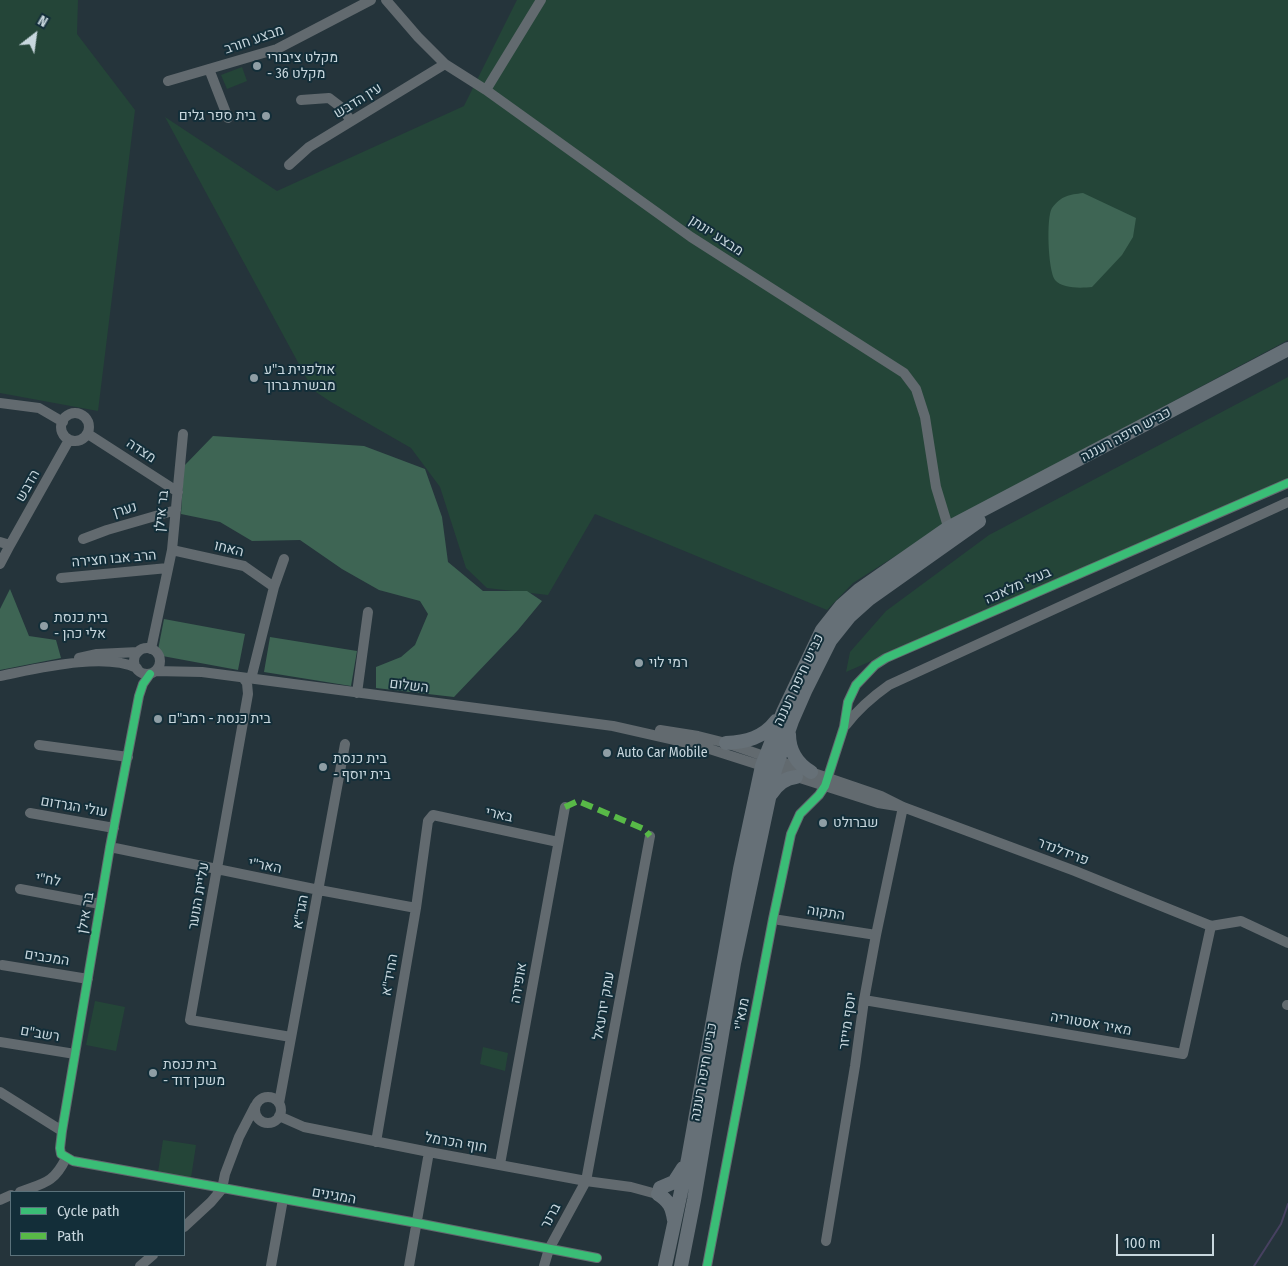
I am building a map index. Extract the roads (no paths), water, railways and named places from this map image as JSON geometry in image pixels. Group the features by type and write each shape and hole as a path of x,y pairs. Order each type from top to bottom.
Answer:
{"highway":[{"name":"כביש חיפה רעננה","path":"665,1266 688,1159 740,869 770,763 782,712 822,630 841,606 859,590 950,533 1288,349"},
{"name":"כביש חיפה רעננה","path":"681,1266 734,963 768,799 770,763 790,728 806,689 830,641 850,616 950,533 981,519 1288,360"},
{"path":"726,744 762,735 773,725 782,712"},
{"path":"768,799 780,783 791,777 803,776 801,767 792,751 790,728"},
{"path":"674,1221 669,1202 659,1191 674,1182 688,1159"}],"street":[{"name":"מבצע חורב","path":"168,81 277,49 371,0"},
{"name":"מבצע יונתן","path":"386,0 418,37 445,64 486,90 691,237 904,372 916,389 925,417 936,487 950,533"},
{"path":"486,90 541,0"},
{"name":"עין הדבש","path":"289,165 309,148 445,64"},
{"path":"209,69 228,118"},
{"path":"301,100 329,98 342,108 351,121"},
{"path":"0,403 39,408 62,422"},
{"path":"68,415 82,415 89,425 88,434 82,440 69,440 63,434 62,422 68,415"},
{"name":"מצדה","path":"88,434 178,492"},
{"name":"בר אילן","path":"151,649 172,550 183,434"},
{"name":"הדבש","path":"5,543 69,440"},
{"name":"בעלי מלאכה","path":"827,782 844,728 848,702 856,685 870,669 886,658 1288,483"},
{"name":"בעלי מלאכה","path":"844,728 857,710 872,697 895,682 1288,502"},
{"name":"נערן","path":"83,539 176,510"},
{"path":"0,564 5,543"},
{"name":"האחו","path":"172,550 244,566 274,587"},
{"path":"247,678 284,559"},
{"name":"הרב אבו חצירה","path":"61,578 168,568"},
{"path":"357,693 368,612"},
{"path":"0,676 56,665 97,654 138,652 143,649 151,649 158,654 160,666 153,672 141,672 134,662 138,652"},
{"name":"השלום","path":"160,657 172,664 202,672 613,726 642,727 698,736 726,744 770,763"},
{"path":"56,665 112,662 124,663 137,668"},
{"name":"בר אילן","path":"66,1158 61,1154 60,1148 62,1131 110,847 140,696 143,684 153,672"},
{"name":"השלום","path":"153,672 202,672"},
{"name":"עליית הנוער","path":"247,678 248,694 190,1020 291,1037"},
{"name":"השלום","path":"613,726 770,763"},
{"name":"הגר\"א","path":"279,1103 345,744"},
{"path":"39,745 128,757"},
{"name":"פרידלנדר","path":"770,763 803,776 827,782 878,803 903,807 1067,868 1211,926"},
{"name":"פרידלנדר","path":"770,763 803,776"},
{"path":"803,776 810,792 810,804"},
{"name":"מנא\"י","path":"707,1266 791,834 800,814 819,795 827,782"},
{"name":"אופירה","path":"500,1164 565,807"},
{"name":"יוסף מייזר","path":"826,1241 864,1000 903,807"},
{"name":"עולי הגרדום","path":"30,813 114,828"},
{"name":"בארי","path":"433,815 558,842"},
{"name":"החיד\"א","path":"376,1142 416,908 428,821 433,815"},
{"name":"עמק יזרעאל","path":"586,1181 650,836"},
{"name":"האר\"י","path":"110,847 217,870 416,908"},
{"name":"לח\"י","path":"20,889 100,904"},
{"name":"התקוה","path":"773,919 876,935"},
{"path":"1211,926 1241,921 1288,943"},
{"name":"מאיר אסטוריה","path":"864,1000 1183,1054 1211,926"},
{"name":"המכבים","path":"2,965 88,979"},
{"name":"רשב\"ם","path":"0,1042 75,1054"},
{"path":"185,1226 222,1189 239,1137 259,1100 282,1085"},
{"path":"0,1092 62,1131"},
{"path":"255,1106 255,1114 261,1121 269,1123 277,1120 281,1109 279,1103 274,1098 266,1096"},
{"name":"חוף הכרמל","path":"280,1116 304,1127 376,1142 586,1181 659,1191 694,1200"},
{"path":"239,1137 261,1121"},
{"path":"409,1266 429,1152"},
{"path":"23,1191 51,1180 60,1171 66,1158"},
{"name":"המגינים","path":"66,1158 80,1163 417,1223 597,1258"},
{"name":"ברנר","path":"544,1266 549,1249 586,1181"},
{"path":"271,1266 283,1200"},
{"path":"140,1266 152,1256"}],"waterway":[{"path":"1254,1266 1281,1224 1288,1204"}],"place":[{"name":"מקלט ציבורי - מקלט 36","path":"257,66"},
{"name":"בית ספר גלים","path":"266,116"},
{"name":"אולפנית ב\"ע מבשרת ברוך","path":"254,378"},
{"name":"בית כנסת - אלי כהן","path":"44,626"},
{"name":"רמי לוי","path":"639,663"},
{"name":"בית כנסת - רמב\"ם","path":"158,719"},
{"name":"Auto Car Mobile","path":"607,753"},
{"name":"בית כנסת - בית יוסף","path":"323,767"},
{"name":"שברולט","path":"823,823"},
{"name":"בית כנסת - משכן דוד","path":"153,1073"}]}
